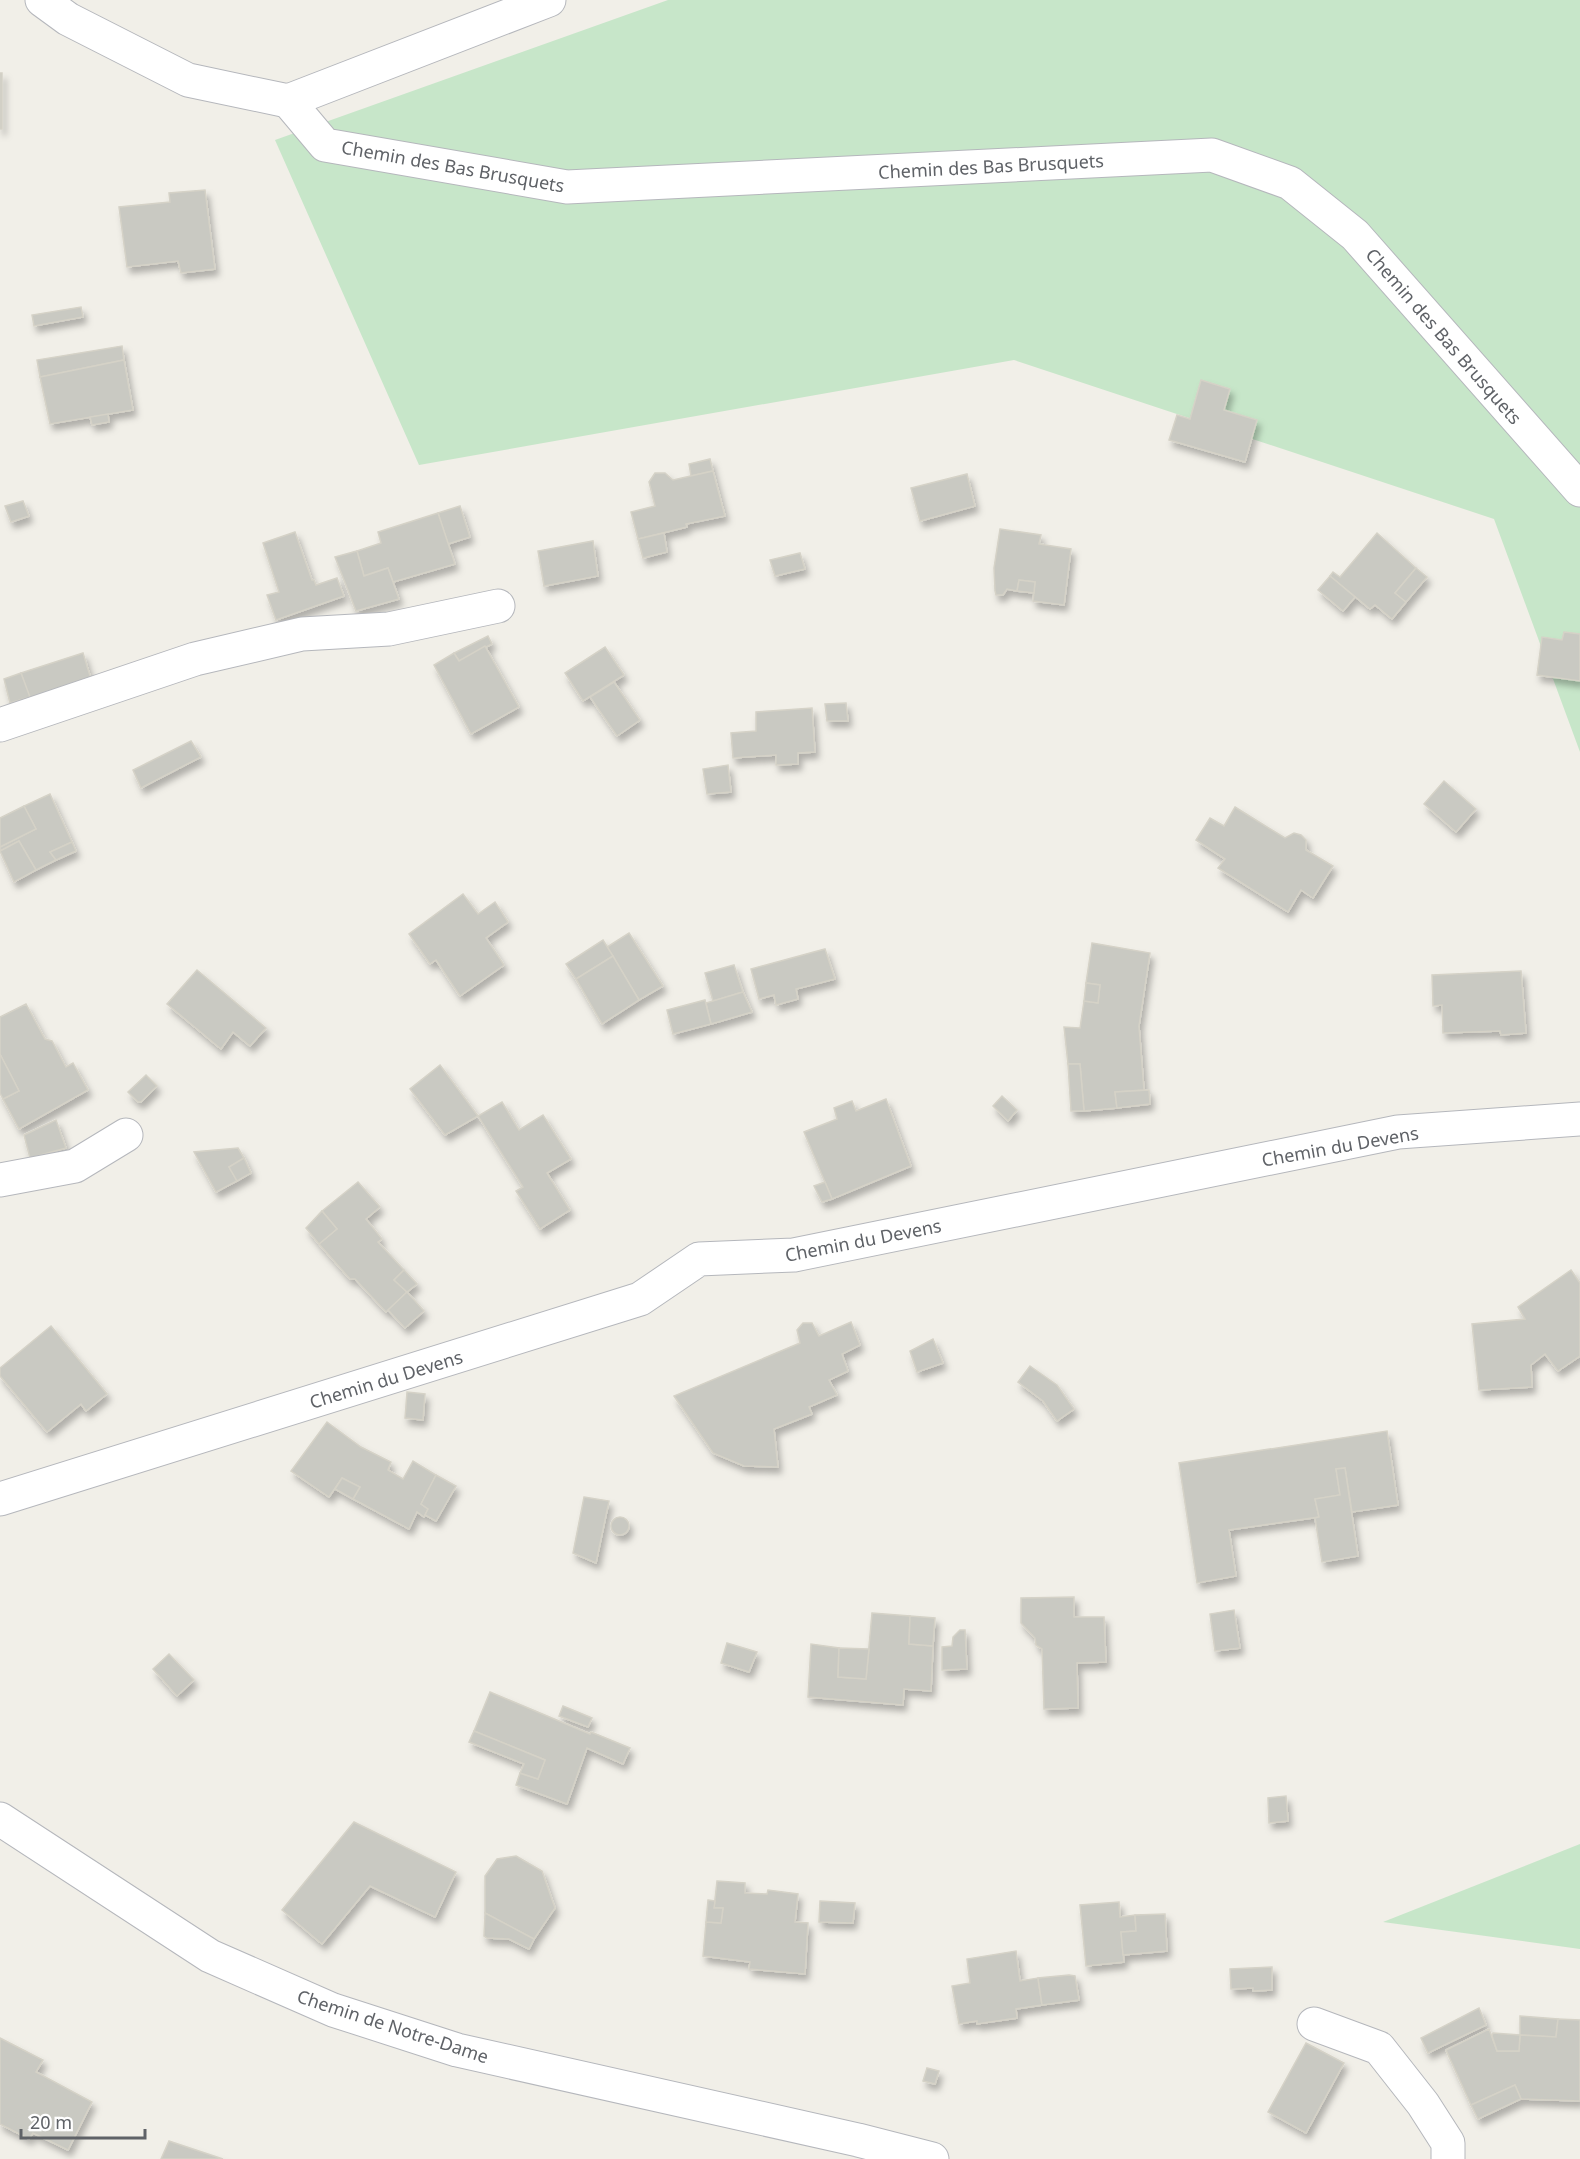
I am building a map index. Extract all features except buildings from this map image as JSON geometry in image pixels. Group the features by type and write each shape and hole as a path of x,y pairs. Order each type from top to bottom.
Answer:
{"street":[{"path":"42,0 68,19 188,80 288,101 549,0"},
{"name":"Chemin des Bas Brusquets","path":"288,101 325,145 567,187 1212,155 1290,183 1355,235 1580,490"},
{"path":"0,725 195,659 302,634 389,629 498,606"},
{"name":"Chemin du Devens","path":"0,1499 640,1299 699,1259 794,1256 1398,1132 1580,1119"},
{"path":"0,1180 75,1166 126,1135"},
{"name":"Chemin de Notre-Dame","path":"0,1819 210,1956 333,2010 457,2050 858,2140 932,2159"},
{"path":"1314,2024 1378,2048 1424,2104 1448,2143 1448,2159"}],"green space":[{"path":"668,0 1580,0 1580,752 1494,519 1014,360 419,465 275,140"},
{"path":"1580,1844 1580,1949 1383,1922"}]}
